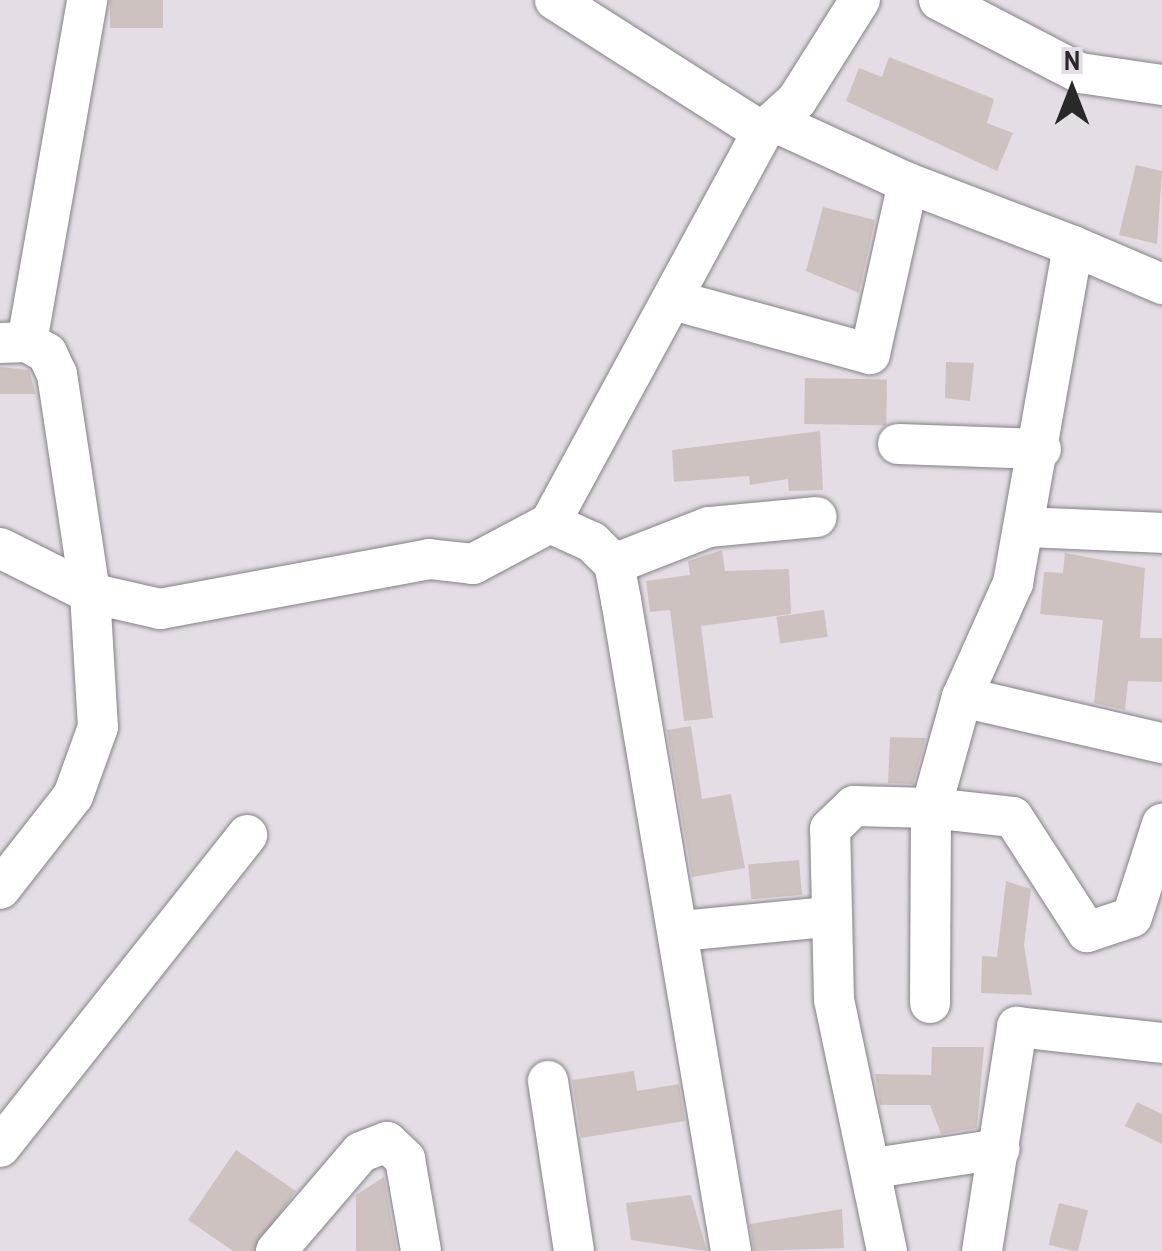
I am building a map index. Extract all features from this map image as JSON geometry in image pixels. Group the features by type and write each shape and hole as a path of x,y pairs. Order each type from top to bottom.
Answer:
{"street":[{"path":"0,888 73,796 98,727 90,593 57,374 47,353 14,342 87,0"},
{"path":"555,0 768,127 1162,284"},
{"path":"0,548 90,593 160,609 430,560 473,564 550,523 768,127 860,0"},
{"path":"939,0 1080,73 1162,85"},
{"path":"673,300 870,354 908,183"},
{"path":"930,1003 931,808 962,697 1014,583 1041,449 1058,295 1073,246"},
{"path":"898,444 1041,449"},
{"path":"614,564 709,526 817,517"},
{"path":"550,523 592,542 614,564 681,932 731,1251"},
{"path":"1026,527 1162,533"},
{"path":"962,697 1162,743"},
{"path":"887,1251 874,1168 834,1000 826,918 830,830 842,813 931,808 1014,817 1087,932 1132,918 1162,824"},
{"path":"0,1147 247,835"},
{"path":"681,932 826,918"},
{"path":"982,1251 1017,1027 1162,1043"},
{"path":"548,1080 574,1251"},
{"path":"276,1251 351,1162 387,1142 405,1159 421,1251"},
{"path":"874,1168 1000,1149"}],"building":[{"path":"110,0 163,0 163,28 110,28"},
{"path":"889,57 994,99 987,123 1013,133 997,171 846,101 859,68 882,77"},
{"path":"1136,165 1162,171 1157,244 1119,235"},
{"path":"823,207 875,220 859,293 806,271"},
{"path":"946,362 974,363 970,401 945,398"},
{"path":"0,367 29,370 36,394 0,394"},
{"path":"805,378 887,379 886,425 804,424"},
{"path":"820,431 823,490 789,491 788,479 750,485 749,476 674,482 672,450"},
{"path":"722,550 725,571 789,569 791,614 701,626 713,718 684,721 670,610 650,612 646,581 690,575 688,561"},
{"path":"1065,553 1145,568 1140,638 1162,638 1162,682 1128,681 1125,710 1094,703 1103,620 1040,614 1044,572 1063,573"},
{"path":"824,610 828,637 780,643 776,617"},
{"path":"691,726 702,799 731,794 745,868 692,877 667,730"},
{"path":"890,737 926,738 913,784 888,783"},
{"path":"799,860 802,895 751,899 748,864"},
{"path":"1006,881 1031,889 1024,945 1032,995 981,993 982,956 997,957"},
{"path":"932,1047 984,1047 977,1128 941,1134 930,1105 880,1105 875,1074 931,1075"},
{"path":"634,1071 637,1091 679,1084 685,1121 581,1138 572,1080"},
{"path":"1137,1102 1162,1114 1162,1144 1125,1126"},
{"path":"236,1150 296,1191 253,1251 233,1251 188,1220"},
{"path":"384,1177 397,1251 356,1251 356,1195"},
{"path":"691,1195 707,1251 631,1240 626,1203"},
{"path":"1059,1203 1088,1210 1078,1251 1049,1245"},
{"path":"842,1209 844,1248 754,1251 750,1224"}]}
